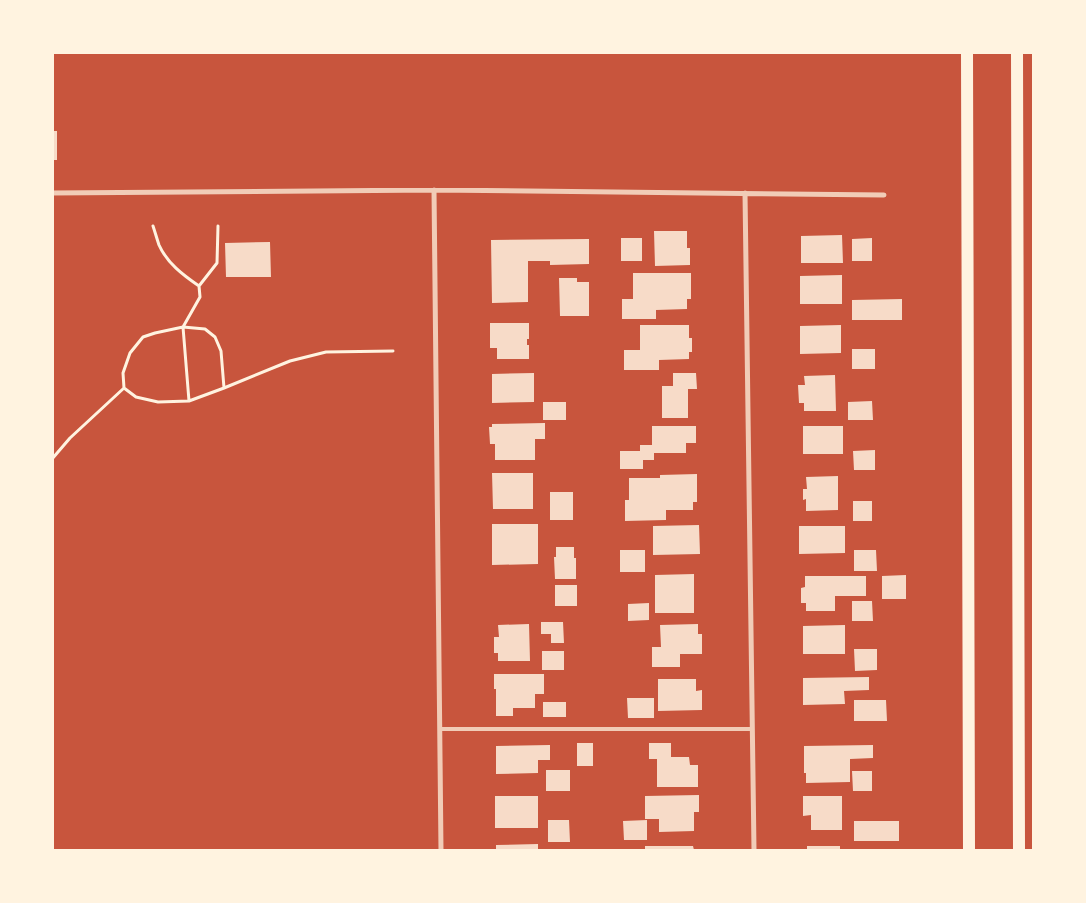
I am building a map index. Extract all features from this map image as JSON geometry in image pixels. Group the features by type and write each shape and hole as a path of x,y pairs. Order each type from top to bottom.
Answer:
{"main road":[{"path":"967,52 969,850"},
{"path":"1016,52 1019,850"}],"street":[{"path":"52,193 434,190 884,195"},
{"path":"434,190 441,850"},
{"path":"745,193 754,850"}],"lane":[{"path":"440,729 752,729"}],"path":[{"path":"153,226 167,259 181,274 199,286"},
{"path":"189,401 183,327 200,297 199,286 217,263 218,226"},
{"path":"224,388 221,350 214,337 205,329 183,327 143,337 130,353 123,373 124,388 136,397 158,402 189,401 224,388 290,361 326,352 393,350"},
{"path":"52,459 70,438 124,388"}],"building":[{"path":"52,131 57,131 57,160 52,160"},
{"path":"654,231 687,231 690,265 655,266"},
{"path":"842,235 843,263 801,263 801,236"},
{"path":"621,238 642,238 642,261 621,261"},
{"path":"872,238 872,261 852,261 852,239"},
{"path":"589,239 589,264 550,265 550,261 528,261 528,302 492,303 491,240"},
{"path":"270,242 271,277 226,277 225,243"},
{"path":"633,273 691,273 691,299 687,299 687,309 656,310 656,319 622,319 622,299 633,299"},
{"path":"842,275 842,304 800,304 800,276"},
{"path":"559,278 577,278 577,282 589,282 589,316 560,316"},
{"path":"902,299 902,320 852,320 852,300"},
{"path":"490,323 529,323 527,345 529,345 529,359 497,359 497,348 490,348"},
{"path":"640,325 689,325 689,338 692,338 692,352 689,352 689,359 659,360 659,370 624,370 624,350 640,350"},
{"path":"841,325 841,353 800,354 800,326"},
{"path":"852,349 875,349 875,369 852,369"},
{"path":"534,373 534,402 492,403 492,374"},
{"path":"673,373 696,373 697,389 688,389 688,418 662,418 662,386 673,386"},
{"path":"835,375 836,411 804,411 804,403 799,403 798,385 805,385 804,376"},
{"path":"872,401 873,420 848,420 848,402"},
{"path":"543,402 566,402 566,420 543,420"},
{"path":"545,423 545,439 535,439 535,460 495,460 495,444 490,444 489,427 492,427 492,424"},
{"path":"652,426 696,426 696,443 686,443 686,453 654,453 654,460 643,460 643,469 620,469 620,451 640,451 640,445 652,445"},
{"path":"803,426 843,426 843,454 803,454"},
{"path":"875,450 875,470 854,470 853,451"},
{"path":"492,473 533,473 533,509 493,509"},
{"path":"697,474 697,502 693,502 693,510 666,510 666,520 625,521 625,500 629,500 629,478 660,478 660,475"},
{"path":"838,476 838,510 806,511 806,499 803,500 803,489 807,489 806,477"},
{"path":"550,492 573,492 573,520 550,520"},
{"path":"853,501 872,501 872,521 853,521"},
{"path":"492,524 538,524 538,564 492,565"},
{"path":"699,525 700,554 653,555 653,526"},
{"path":"799,526 845,526 845,553 799,554"},
{"path":"556,547 574,547 576,579 555,579 554,557 556,557"},
{"path":"620,550 645,550 645,572 620,572"},
{"path":"854,550 876,550 877,571 854,571"},
{"path":"694,574 694,613 655,613 655,575"},
{"path":"906,575 906,599 882,599 882,576"},
{"path":"805,576 866,576 866,596 835,596 835,611 806,611 806,603 801,603 801,588 805,587"},
{"path":"555,585 577,585 577,606 555,606"},
{"path":"852,601 872,601 873,621 852,621"},
{"path":"649,603 649,620 628,621 628,604"},
{"path":"541,622 563,622 564,643 551,643 551,634 541,634"},
{"path":"529,624 530,661 498,661 498,653 494,653 494,637 499,637 498,625"},
{"path":"698,624 698,634 702,634 702,654 680,654 680,667 652,667 652,647 661,647 660,625"},
{"path":"845,625 845,654 803,654 803,626"},
{"path":"854,649 877,649 877,670 855,671"},
{"path":"542,651 564,651 564,670 542,670"},
{"path":"494,674 544,674 544,694 535,694 535,708 513,708 513,716 496,716"},
{"path":"869,677 869,690 844,691 845,704 803,705 803,678"},
{"path":"658,679 696,679 696,691 702,690 702,710 658,711"},
{"path":"627,698 654,698 654,718 628,718"},
{"path":"854,700 886,700 887,721 854,721"},
{"path":"543,702 566,702 566,717 543,717"},
{"path":"577,743 593,743 593,766 577,766"},
{"path":"649,743 671,743 671,757 689,757 690,765 698,765 698,787 657,787 657,759 649,759"},
{"path":"550,745 550,760 538,760 538,773 496,774 496,746"},
{"path":"873,745 873,758 850,759 850,782 806,783 804,746"},
{"path":"546,770 570,770 570,791 546,791"},
{"path":"852,771 872,771 872,791 853,791"},
{"path":"699,795 699,812 694,812 694,831 659,832 659,819 645,819 645,796"},
{"path":"495,796 538,796 538,828 495,828"},
{"path":"803,796 842,796 842,830 811,830 811,815 803,816"},
{"path":"548,820 569,820 570,842 548,842"},
{"path":"647,820 647,840 624,840 623,821"},
{"path":"854,821 899,821 899,841 854,841"},
{"path":"538,844 538,850 496,850 496,845"},
{"path":"645,846 693,846 694,850 645,850"},
{"path":"807,846 840,846 840,850 807,850"}]}
